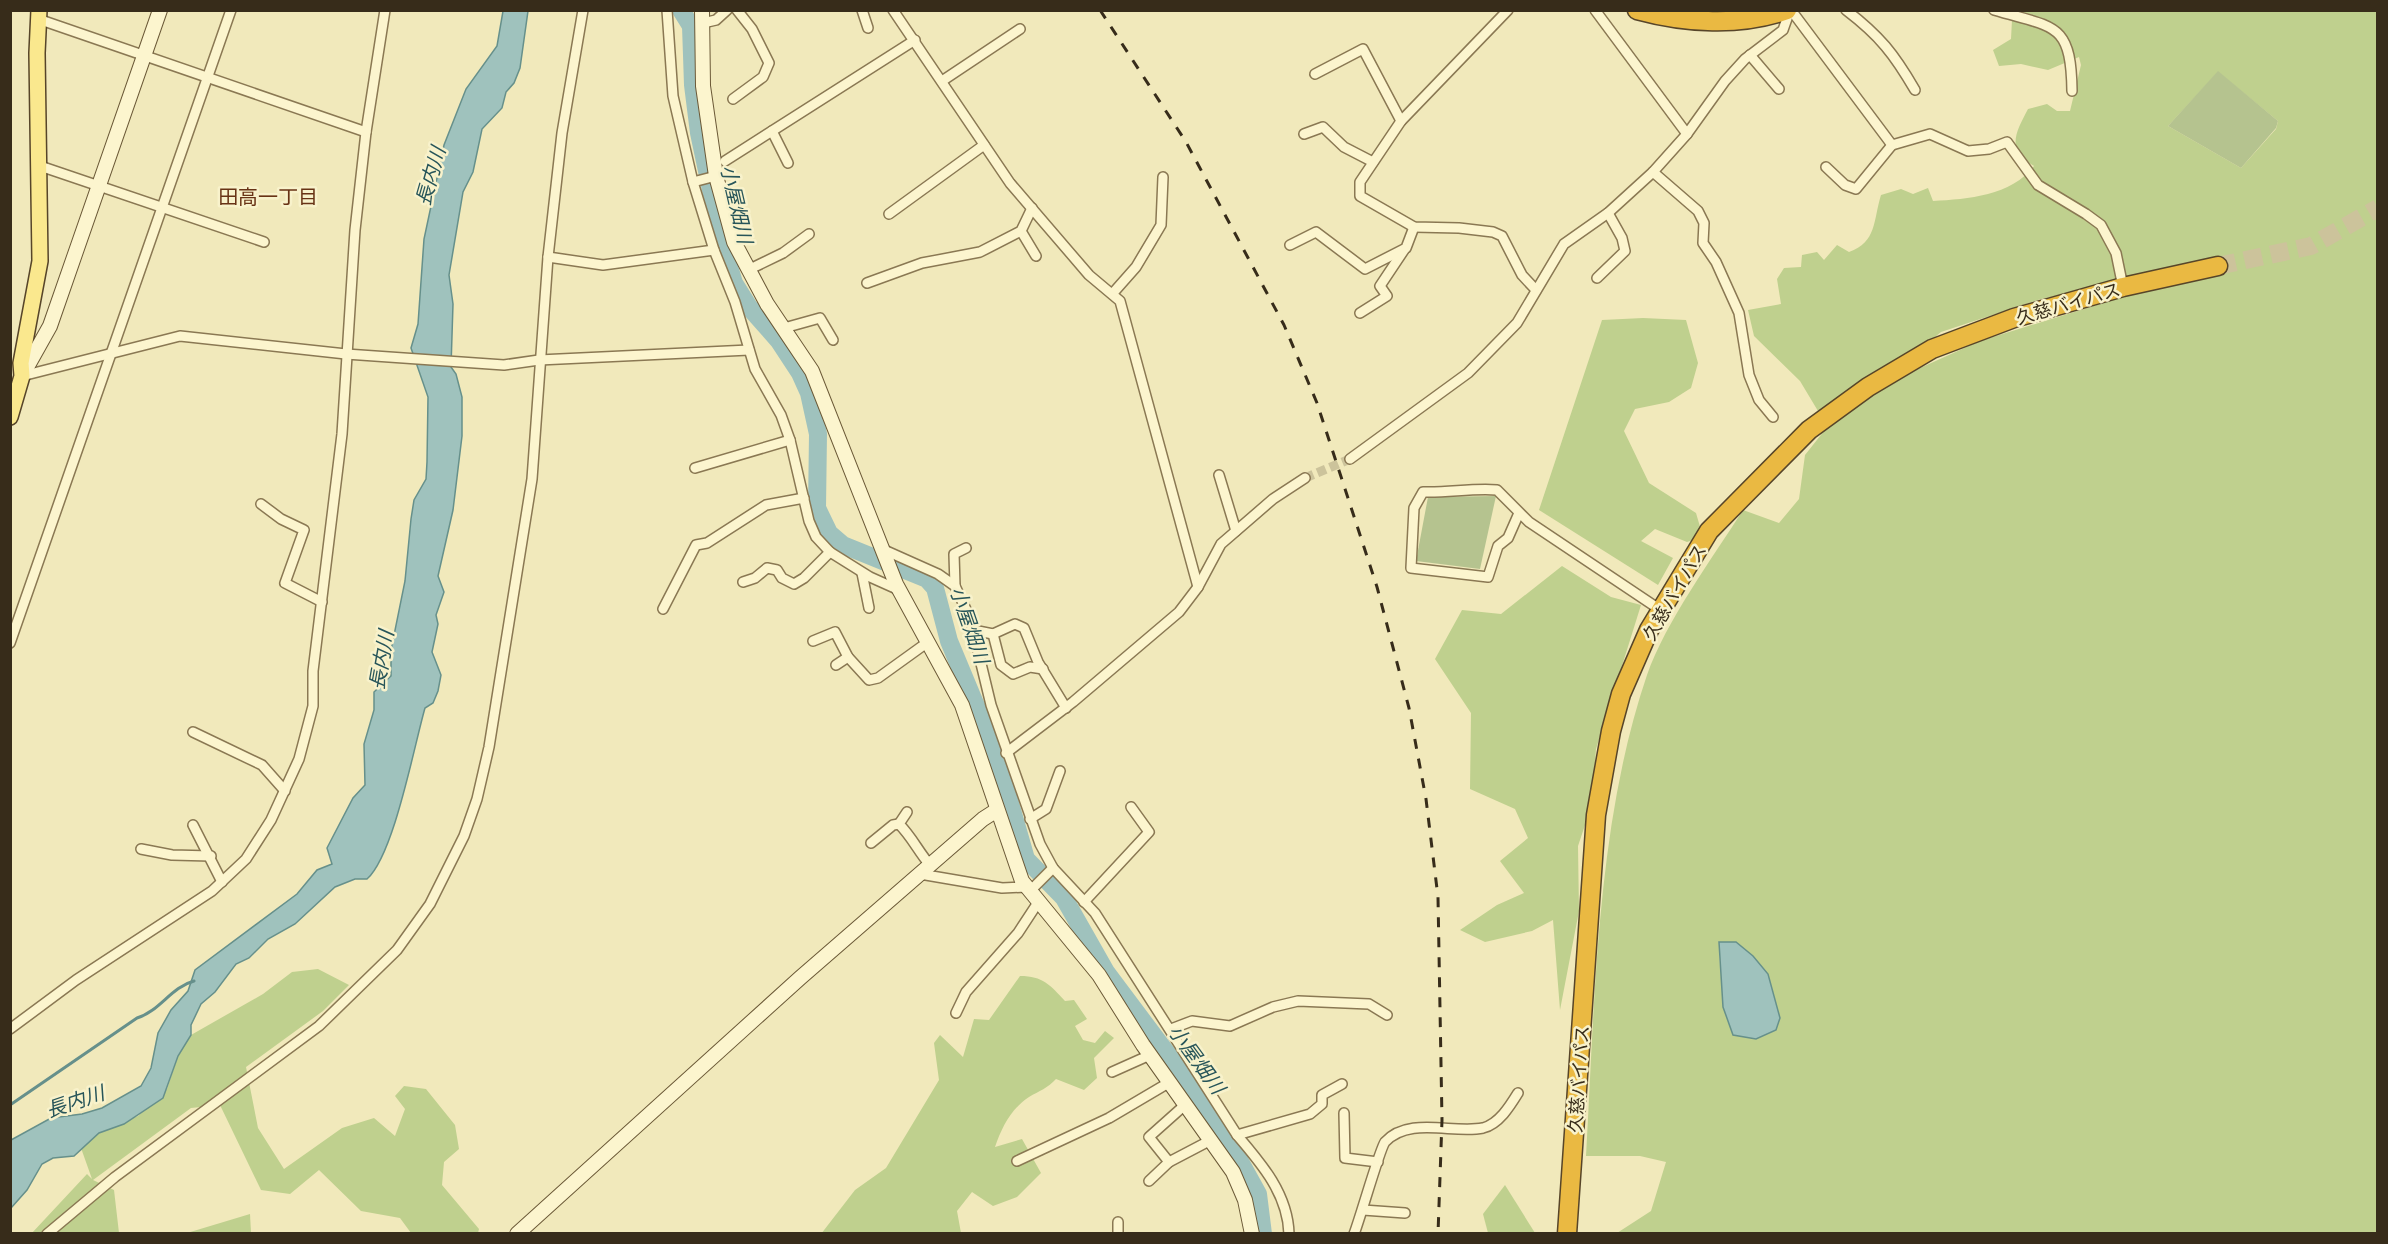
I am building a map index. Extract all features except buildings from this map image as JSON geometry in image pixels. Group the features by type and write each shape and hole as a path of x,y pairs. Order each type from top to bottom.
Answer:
{"highway":[{"path":"1637,10 1670,19 1743,21 1789,10"},
{"name":"久慈バイパス","path":"1566,1233 1601,786 1611,731 1622,694 1659,609 1696,556 1709,531 1787,450 1829,414 1932,349 1994,325 2123,287 2218,266"}],"main road":[{"path":"10,417 22,376 21,363 40,261 39,15"}],"street":[{"path":"22,376 50,326 160,10"},
{"path":"10,643 231,10"},
{"path":"10,1029 76,980 184,910 222,882 246,859 271,820 299,759 313,706 313,671 342,434 355,230 366,132 385,10"},
{"path":"47,1233 115,1177 319,1026 397,950 430,904 464,836 477,800 489,747 519,544 532,479 548,257 562,133 583,10"},
{"path":"667,10 673,96 694,181 714,250 735,302 755,369 781,415 790,440 809,521 816,537 830,552 862,573 898,587"},
{"path":"726,10 716,20 702,16 703,86 714,177 734,242 748,270 812,371 898,587 962,705 997,810 1033,892 1099,975 1150,1054 1233,1172 1241,1191 1252,1233"},
{"path":"733,99 763,77 769,63 752,29 737,10"},
{"path":"862,10 868,28"},
{"path":"893,10 915,39 984,145 1032,208 1089,275 1120,301 1198,587"},
{"path":"1508,10 1401,121 1360,182 1360,196 1414,227 1459,228 1493,232 1502,236 1522,275 1536,290"},
{"path":"1595,10 1687,134"},
{"path":"1350,459 1468,373 1517,323 1564,244 1608,213 1653,172 1687,134 1725,81 1750,55 1783,30 1789,10"},
{"path":"1789,10 1892,145"},
{"path":"1846,10 1867,26 1893,52 1915,90"},
{"path":"1994,10 2053,28 2062,34 2069,52 2072,91"},
{"path":"39,15 366,132"},
{"path":"942,81 1020,29"},
{"path":"725,161 915,39"},
{"path":"1314,74 1362,49 1401,121"},
{"path":"1750,55 1779,89"},
{"path":"1304,134 1323,127 1344,147 1373,162"},
{"path":"772,131 788,164"},
{"path":"1826,167 1845,185 1856,189 1892,145 1930,134 1968,151 2007,142 2038,186 2101,225 2116,253 2123,287"},
{"path":"889,214 984,145"},
{"path":"40,166 264,242"},
{"path":"1653,172 1698,211 1704,223 1703,243 1716,262 1739,313 1749,375 1759,400 1773,417"},
{"path":"694,181 714,177"},
{"path":"1113,293 1136,267 1161,225 1163,177"},
{"path":"867,283 922,263 980,252 1021,231 1032,208"},
{"path":"1597,278 1625,251 1622,238 1608,213"},
{"path":"1360,314 1387,296 1380,286 1406,248 1414,227"},
{"path":"1021,231 1036,256"},
{"path":"1290,245 1316,232 1365,269 1406,248"},
{"path":"748,270 783,253 809,234"},
{"path":"548,257 603,265 714,250"},
{"path":"784,328 820,318 833,340"},
{"path":"22,376 180,336 346,354 504,365 539,360 749,350"},
{"path":"695,468 790,440"},
{"path":"1219,475 1236,531"},
{"path":"1006,753 1066,708 1179,612 1198,587 1221,544 1273,499 1305,478"},
{"path":"1519,513 1508,538 1498,546 1488,577 1411,568 1414,508 1423,492 1447,494 1477,489 1497,490 1519,513 1659,609"},
{"path":"663,609 696,545 707,543 734,523 766,505 804,498"},
{"path":"261,504 304,530 285,583 322,602"},
{"path":"966,548 954,554 954,586 970,618 982,675 1006,753 1050,870 1095,913 1237,1135 1265,1168 1278,1191 1289,1233"},
{"path":"743,582 755,578 767,568 777,570 782,578 794,584 804,578 830,552"},
{"path":"884,553 938,574 954,586"},
{"path":"862,573 869,608"},
{"path":"973,630 993,634 1016,624 1024,628 1043,669 1066,708"},
{"path":"813,641 835,632 848,657 869,680 878,678 928,642"},
{"path":"993,634 1001,664 1013,674 1030,667 1043,669"},
{"path":"836,665 848,657"},
{"path":"194,732 262,765 285,791"},
{"path":"1030,819 1046,809 1060,771"},
{"path":"1084,902 1149,832 1131,807"},
{"path":"517,1233 800,978 997,810"},
{"path":"871,843 893,825 899,824 908,812"},
{"path":"899,824 914,840 925,870"},
{"path":"193,825 211,856 222,882"},
{"path":"141,849 172,855 211,856"},
{"path":"925,870 1002,888 1033,892"},
{"path":"956,1013 966,992 1018,933 1033,892 1050,870"},
{"path":"1171,1029 1192,1020 1230,1026 1273,1007 1298,1001 1370,1004 1387,1015"},
{"path":"1112,1072 1150,1054"},
{"path":"1017,1161 1109,1118 1170,1082"},
{"path":"1237,1135 1310,1114 1322,1104 1322,1095 1342,1084"},
{"path":"1354,1233 1378,1162 1380,1149 1386,1140 1413,1128 1485,1128 1506,1112 1518,1093"},
{"path":"1169,1162 1149,1137 1186,1104"},
{"path":"1344,1113 1345,1158 1378,1162"},
{"path":"1149,1181 1169,1162 1211,1140"},
{"path":"1363,1210 1405,1213"},
{"path":"1118,1222 1118,1233"}],"green space":[{"path":"2021,11 2377,11 2377,1233 1617,1233 1651,1211 1666,1162 1640,1156 1586,1156 1601,913 1617,791 1630,732 1655,654 1678,612 1743,510 1779,523 1799,499 1805,455 1828,426 1900,377 1980,341 2113,300 2192,266 2145,272 2114,284 2041,299 1941,332 1916,353 1818,411 1800,381 1754,336 1748,310 1781,304 1777,279 1784,268 1801,267 1802,255 1817,252 1824,260 1837,245 1849,252 1865,243 1873,230 1881,195 1901,189 1913,194 1928,188 1933,201 1974,197 2001,190 2013,184 2034,166 2019,154 2016,147 2020,125 2028,109 2047,104 2057,111 2070,111 2081,65 2079,57 2048,70 2021,64 1999,66 1993,50 2011,39 2012,20","holes":["2218,72 2278,121 2276,129 2241,168 2168,126","1736,942 1760,964 1767,976 1772,993 1720,966 1719,943"]},
{"path":"2218,71 2278,121 2276,128 2241,168 2168,126"},
{"path":"1643,318 1686,320 1698,363 1691,388 1669,402 1635,409 1624,431 1649,483 1696,513 1703,537 1687,542 1655,529 1641,541 1673,558 1658,585 1539,510 1602,320"},
{"path":"1496,496 1480,569 1416,561 1428,497"},
{"path":"1562,566 1611,597 1641,605 1596,749 1592,804 1578,846 1579,911 1560,1010 1553,920 1532,931 1485,942 1460,930 1497,905 1524,893 1500,861 1528,838 1515,809 1470,789 1471,713 1435,659 1462,610 1501,614"},
{"path":"318,969 349,985 323,1011 246,1067 258,1128 284,1169 342,1128 374,1118 395,1136 405,1109 395,1096 404,1086 426,1089 455,1125 459,1149 444,1162 442,1185 479,1229 478,1233 411,1233 400,1218 361,1211 319,1170 290,1194 261,1190 220,1105 191,1108 93,1180 114,1190 119,1233 31,1234 87,1174 92,1179 81,1148 99,1133 138,1116 167,1089 178,1056 191,1035 263,994 292,972"},
{"path":"1020,976 1040,980 1050,986 1065,1001 1074,1000 1087,1019 1075,1026 1083,1040 1095,1043 1105,1031 1114,1038 1094,1058 1097,1078 1084,1090 1056,1079 1023,1102 1004,1126 995,1147 1022,1139 1041,1173 1017,1197 993,1206 972,1192 957,1211 961,1233 821,1234 855,1190 886,1168 939,1080 934,1043 940,1035 963,1057 974,1019 989,1020"},
{"path":"1505,1185 1535,1233 1488,1233 1483,1214"},
{"path":"250,1214 251,1233 187,1233"}],"water":[{"path":"503,11 528,11 520,68 514,83 506,92 502,108 482,129 473,172 463,192 449,275 453,304 451,367 456,374 462,397 462,436 453,510 438,576 444,592 436,615 438,624 432,652 441,675 433,703 425,708 402,799 386,848 367,879 355,879 335,887 295,924 268,939 249,958 236,964 215,992 201,1004 191,1025 191,1035 178,1056 163,1098 124,1124 99,1133 74,1156 53,1158 42,1164 27,1190 11,1208 11,1140 51,1118 82,1114 102,1108 141,1086 151,1068 158,1033 171,1010 188,991 195,970 297,894 317,870 332,864 327,848 353,798 365,785 364,744 374,710 374,692 391,676 391,650 405,581 414,500 426,479 428,397 411,348 418,324 424,239 444,145 466,89 497,46"},
{"path":"1719,942 1736,942 1753,956 1768,974 1780,1018 1776,1030 1756,1039 1733,1035 1723,1007"}],"waterway":[{"name":"小屋畑川","path":"681,10 691,26 693,85 699,133 723,247 734,283 749,307 779,341 800,373 809,393 818,434 817,508 829,533 843,545 927,579 935,588 949,641 996,754 1026,859 1064,898 1106,972 1172,1060 1231,1145 1258,1194 1263,1234"},
{"path":"10,1105 137,1018 145,1015 179,988 194,981"}],"tunnel":[{"path":"2218,266 2311,246 2378,208"},
{"path":"1305,478 1350,459"}],"railway":[{"path":"1100,10 1186,142 1284,325 1317,403 1377,587 1409,708 1426,799 1438,897 1442,1120 1438,1234"}],"district":[{"name":"田高一丁目","path":"268,196"}],"water label":[{"name":"長内川","path":"430,176"},
{"name":"長内川","path":"381,660"},
{"name":"長内川","path":"75,1101"}]}
